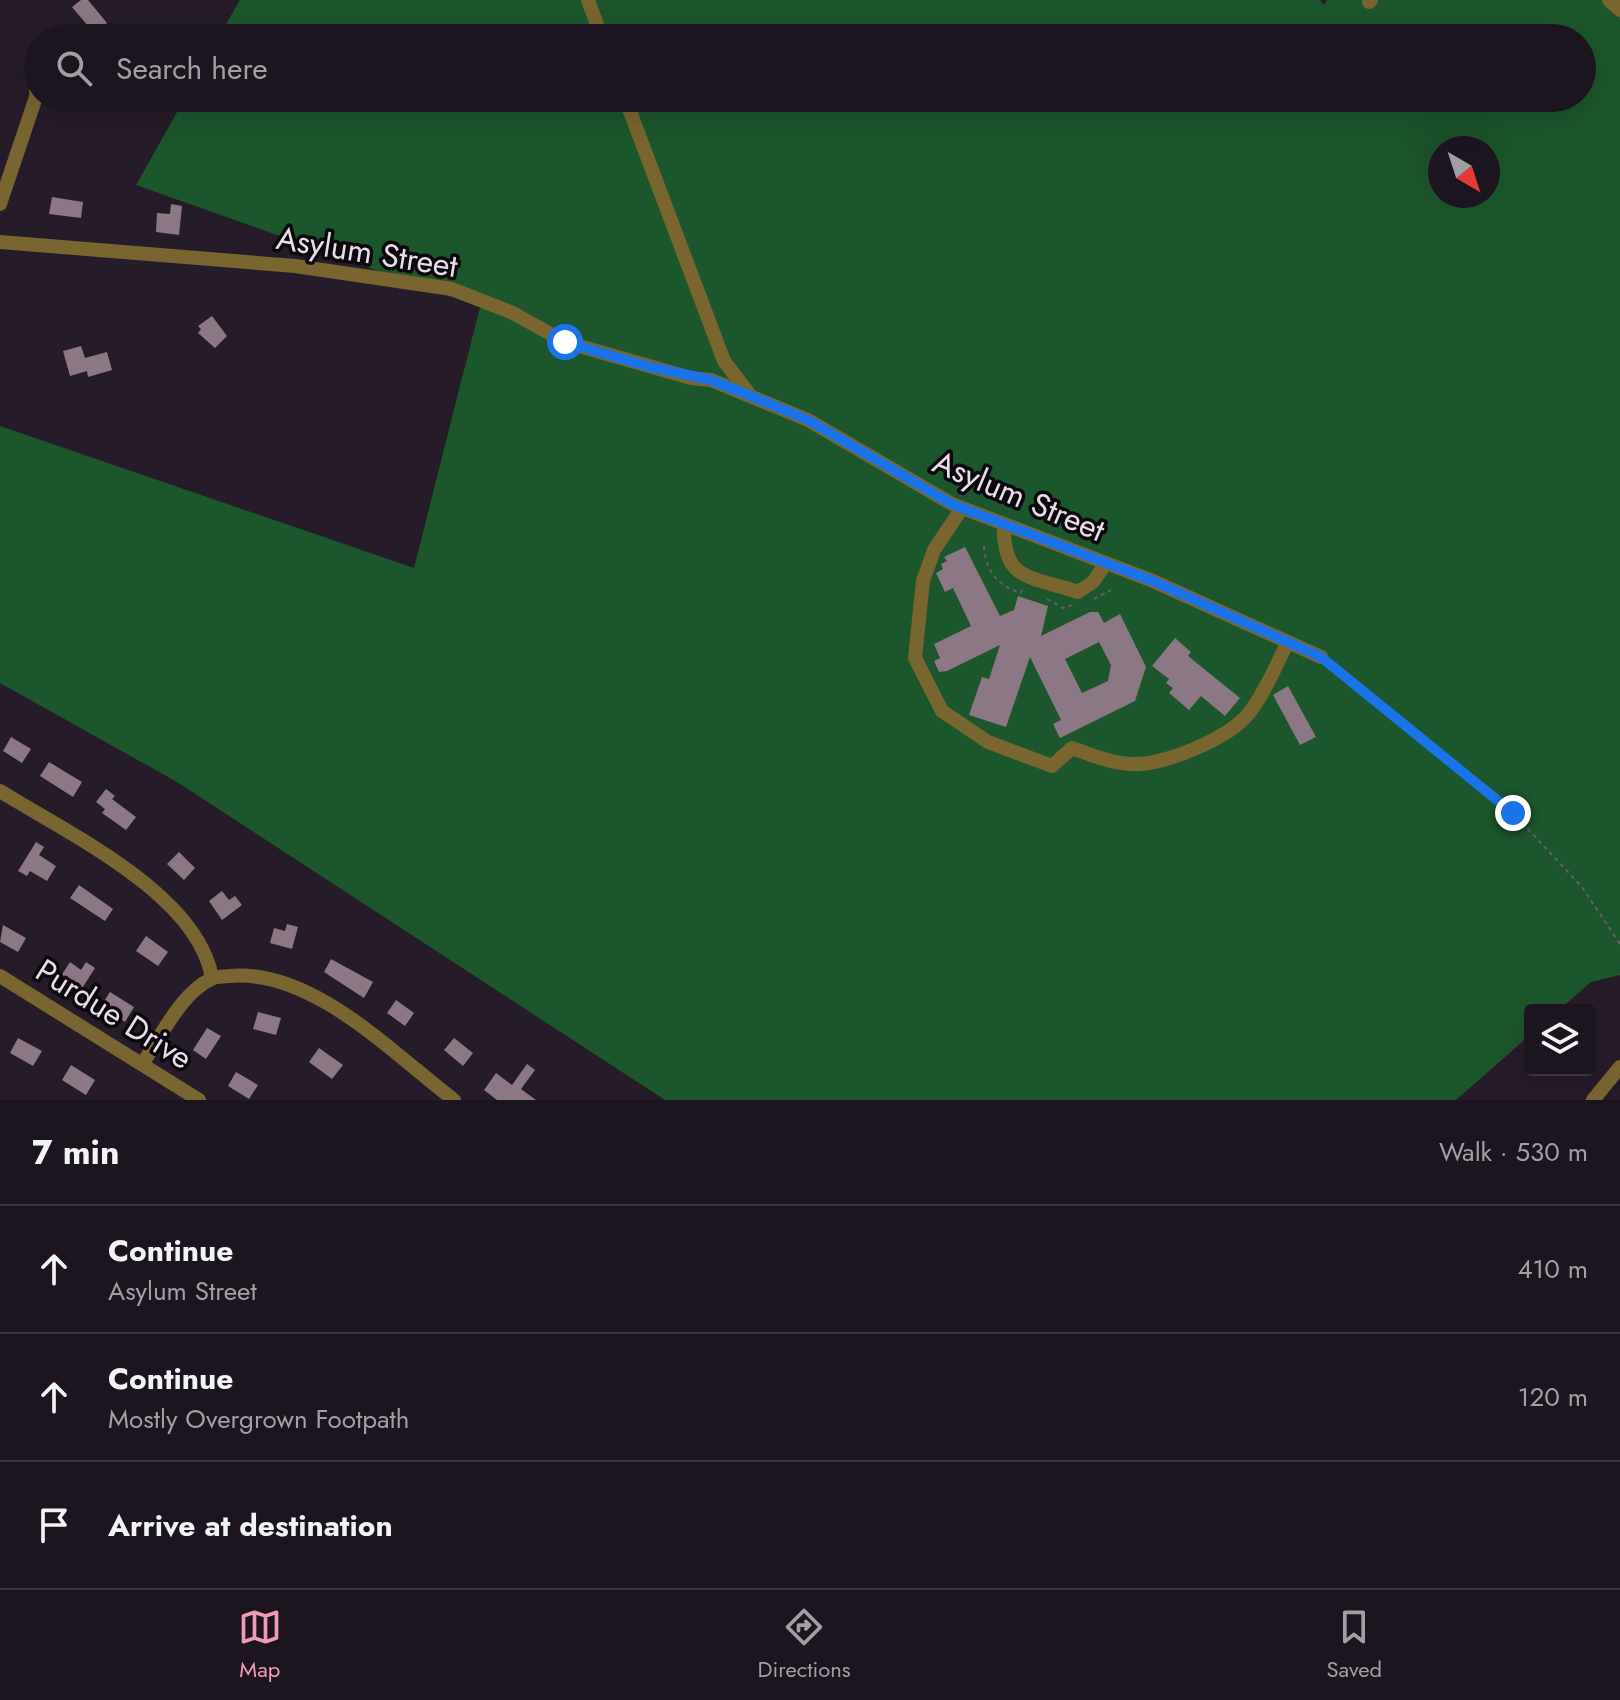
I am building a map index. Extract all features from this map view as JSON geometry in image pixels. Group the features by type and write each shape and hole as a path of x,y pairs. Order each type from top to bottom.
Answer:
{"street":[{"path":"588,0 597,24"},
{"path":"1609,0 1620,10"},
{"path":"0,204 31,112"},
{"path":"630,112 724,361 751,396"},
{"name":"Asylum Street","path":"0,242 295,266 452,289 513,313 565,342 650,367 711,380 808,420 962,508 1106,563 1321,657"},
{"path":"711,380 723,369 724,361"},
{"path":"962,508 934,550 923,581 915,658 942,711 988,742 1052,766 1072,748 1098,758 1134,765 1178,754 1223,736 1249,713 1288,642"},
{"path":"1004,524 1003,552 1017,572 1078,592 1093,582 1106,563"},
{"path":"0,791 160,895 196,938 212,978"},
{"name":"Purdue Drive","path":"0,976 199,1100"},
{"path":"142,1064 185,1002 212,978 261,976 297,987 332,1007 454,1100"},
{"path":"1593,1100 1620,1067"}],"path":[{"path":"1321,657 1513,813 1582,887 1620,944"}],"green space":[{"path":"240,0 1320,0 1324,5 1327,0 1620,0 1620,975 1591,982 1566,1004 1524,1004 1524,1040 1456,1100 665,1100 177,782 0,683 0,426 414,568 480,307 136,185 177,112 1596,112 1596,24 226,24"}],"building":[{"path":"81,0 88,0 107,23 86,24 72,7"},
{"path":"52,197 83,202 81,218 49,214"},
{"path":"171,204 182,206 179,235 156,232 157,213 170,214"},
{"path":"212,316 227,336 215,348 198,333 201,329 198,326"},
{"path":"81,346 85,358 107,352 112,370 88,377 87,371 70,376 63,351"},
{"path":"965,547 1000,616 1014,610 1018,596 1048,606 1041,636 1090,612 1098,612 1104,623 1120,614 1146,667 1135,701 1060,738 1053,724 1061,720 1030,657 1006,727 969,715 982,677 989,679 1000,645 939,672 934,661 940,658 934,644 971,626 953,588 945,592 936,573 943,569 941,564 947,561 944,557","holes":["1099,642 1111,665 1108,681 1082,693 1065,659"]},
{"path":"1175,638 1191,652 1188,656 1240,698 1225,716 1201,696 1189,710 1169,693 1173,688 1166,683 1169,679 1152,666"},
{"path":"1288,686 1316,737 1300,745 1273,695"},
{"path":"11,737 31,749 22,763 3,751"},
{"path":"49,762 82,782 73,797 40,776"},
{"path":"106,789 115,796 112,799 136,817 126,830 102,813 105,809 96,802"},
{"path":"36,842 44,847 39,855 56,866 47,881 30,871 27,876 18,871"},
{"path":"179,852 195,868 184,880 167,864"},
{"path":"79,885 113,909 105,921 70,898"},
{"path":"222,891 229,900 235,896 242,905 222,920 209,901"},
{"path":"287,924 298,927 292,949 270,943 274,928 285,931"},
{"path":"3,925 26,938 18,952 0,942"},
{"path":"146,936 168,952 158,966 136,951"},
{"path":"331,959 373,982 364,998 324,972"},
{"path":"70,962 81,970 86,962 95,968 81,990 61,976"},
{"path":"110,992 134,1007 125,1022 101,1006"},
{"path":"396,1000 414,1013 405,1026 387,1013"},
{"path":"258,1012 281,1018 276,1035 253,1029"},
{"path":"207,1028 221,1036 206,1059 193,1050"},
{"path":"18,1038 42,1051 33,1066 10,1053"},
{"path":"454,1038 473,1053 463,1066 444,1050"},
{"path":"319,1048 343,1065 332,1079 309,1062"},
{"path":"527,1064 535,1070 521,1089 536,1100 497,1100 484,1090 496,1073 512,1085"},
{"path":"71,1065 95,1080 86,1095 62,1080"},
{"path":"236,1072 258,1085 249,1099 228,1086"}],"route":[{"path":"565,342 691,378 711,380 751,396 808,420 952,504 1153,581 1321,657 1513,813"}]}
